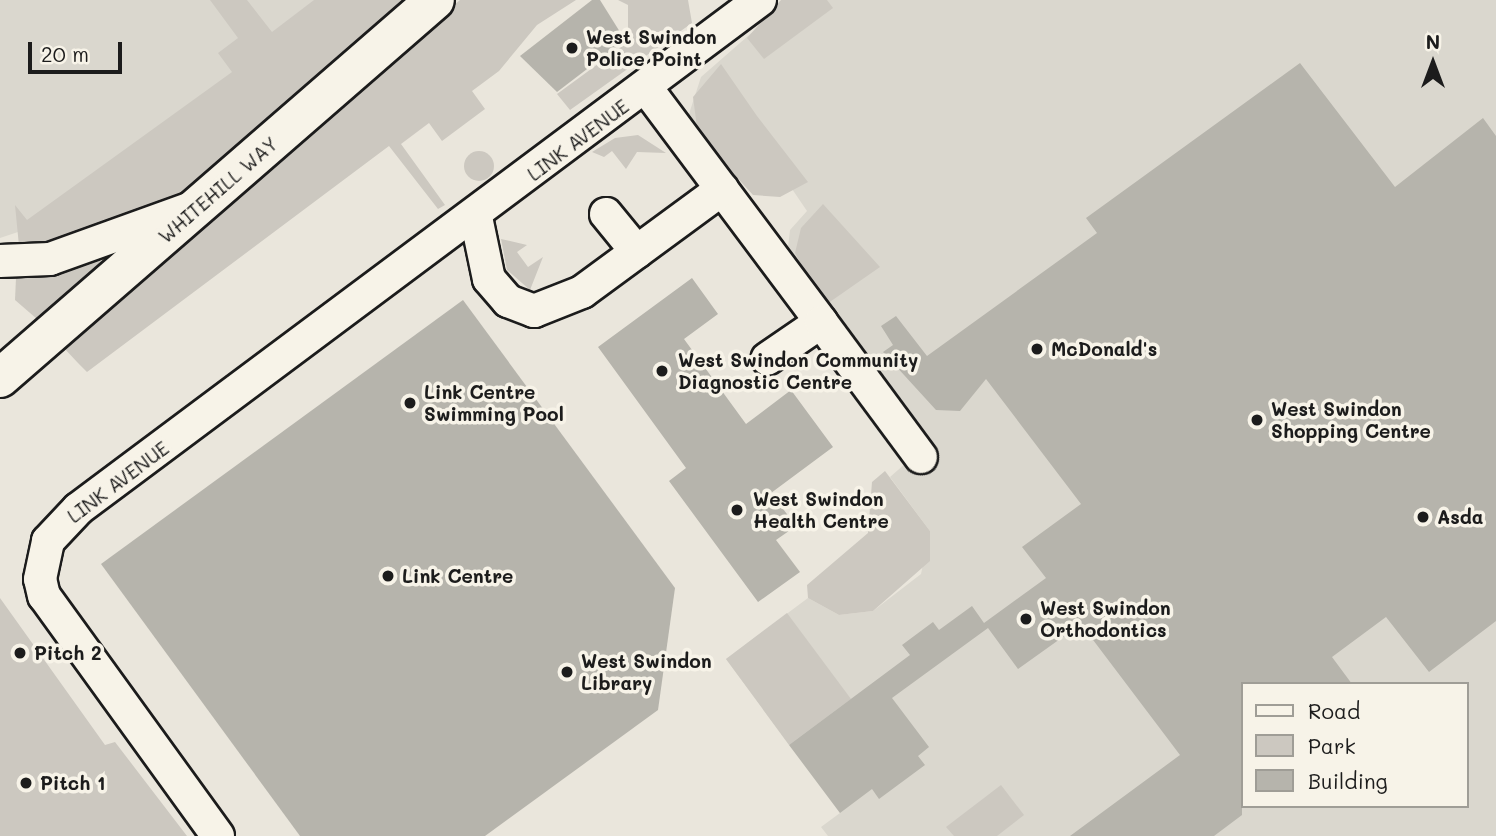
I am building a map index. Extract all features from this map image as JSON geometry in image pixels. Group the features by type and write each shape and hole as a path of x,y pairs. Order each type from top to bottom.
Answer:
{"main road":[{"name":"WHITEHILL WAY","path":"0,378 435,0"}],"street":[{"name":"LINK AVENUE","path":"218,836 44,596 40,579 48,541 78,509 476,217 761,0"},
{"name":"LINK AVENUE","path":"647,89 921,457"},
{"path":"476,217 489,279 508,301 527,310 569,301 722,189"},
{"path":"0,261 50,259 201,204"},
{"path":"606,214 637,252"},
{"path":"767,359 821,322"}],"shaded area":[{"path":"0,0 322,0 239,76 27,229 0,238"},
{"path":"789,0 1496,0 1496,836 828,836 821,827 840,813 726,659 808,598 839,615 873,611 921,574 930,531 890,477 922,449 787,256 790,230 807,211 790,186 695,134 689,114 701,77"}],"green space":[{"path":"210,0 247,0 272,32 314,0 404,0 186,192 62,243 19,246 15,205 27,220 232,72 218,53 238,38"},
{"path":"460,0 576,0 537,25 499,71 472,91 485,109 442,141 429,123 401,144 445,205 438,209 389,146 87,372 63,347"},
{"path":"618,0 688,0 692,23 570,110 557,94 628,42 628,5"},
{"path":"781,0 827,0 833,8 764,59 747,38"},
{"path":"721,64 808,182 780,197 753,195 698,135 693,97"},
{"path":"638,135 666,153 637,152 626,169 612,151 604,157 592,152 615,138"},
{"path":"479,151 490,155 494,166 490,177 479,181 468,177 464,166 468,155"},
{"path":"823,204 880,267 824,306 795,253 801,228"},
{"path":"501,239 527,245 517,252 528,267 543,257 530,290 507,270"},
{"path":"96,256 102,263 37,319 15,300 16,278"},
{"path":"885,471 930,531 930,561 873,611 839,615 808,598 807,585 868,533 872,482"},
{"path":"0,598 105,745 115,742 187,836 0,836"},
{"path":"787,613 851,699 789,745 726,659"},
{"path":"1001,785 1024,815 997,836 954,836 946,827"}],"building":[{"name":"West Swindon Police Point","path":"592,0 600,0 625,40 557,92 520,56"},
{"name":"West Swindon Shopping Centre","path":"1300,63 1395,187 1483,118 1496,136 1496,621 1429,672 1386,617 1332,657 1351,682 1240,682 1242,815 1214,836 1070,836 1180,755 1081,624 1018,669 988,628 892,698 929,747 918,756 925,765 879,799 872,789 840,813 789,745 910,655 902,645 933,622 939,630 972,606 984,623 1046,578 1022,547 1081,504 986,379 960,411 936,410 883,352 893,345 881,326 896,316 927,356 1097,233 1086,218"},
{"path":"692,278 718,314 684,339 746,424 791,390 833,447 771,493 796,526 776,540 800,572 758,602 669,481 686,468 598,347"},
{"name":"Link Centre","path":"463,300 675,588 658,710 485,836 300,836 101,564"}],"place":[{"name":"West Swindon Police Point","path":"572,48"},
{"name":"McDonald's","path":"1037,349"},
{"name":"West Swindon Community Diagnostic Centre","path":"662,371"},
{"name":"Link Centre Swimming Pool","path":"410,403"},
{"name":"West Swindon Shopping Centre","path":"1257,420"},
{"name":"West Swindon Health Centre","path":"737,510"},
{"name":"Asda","path":"1423,517"},
{"name":"Link Centre","path":"388,576"},
{"name":"West Swindon Orthodontics","path":"1026,619"},
{"name":"Pitch 2","path":"20,653"},
{"name":"West Swindon Library","path":"567,672"},
{"name":"Pitch 1","path":"26,783"}]}
